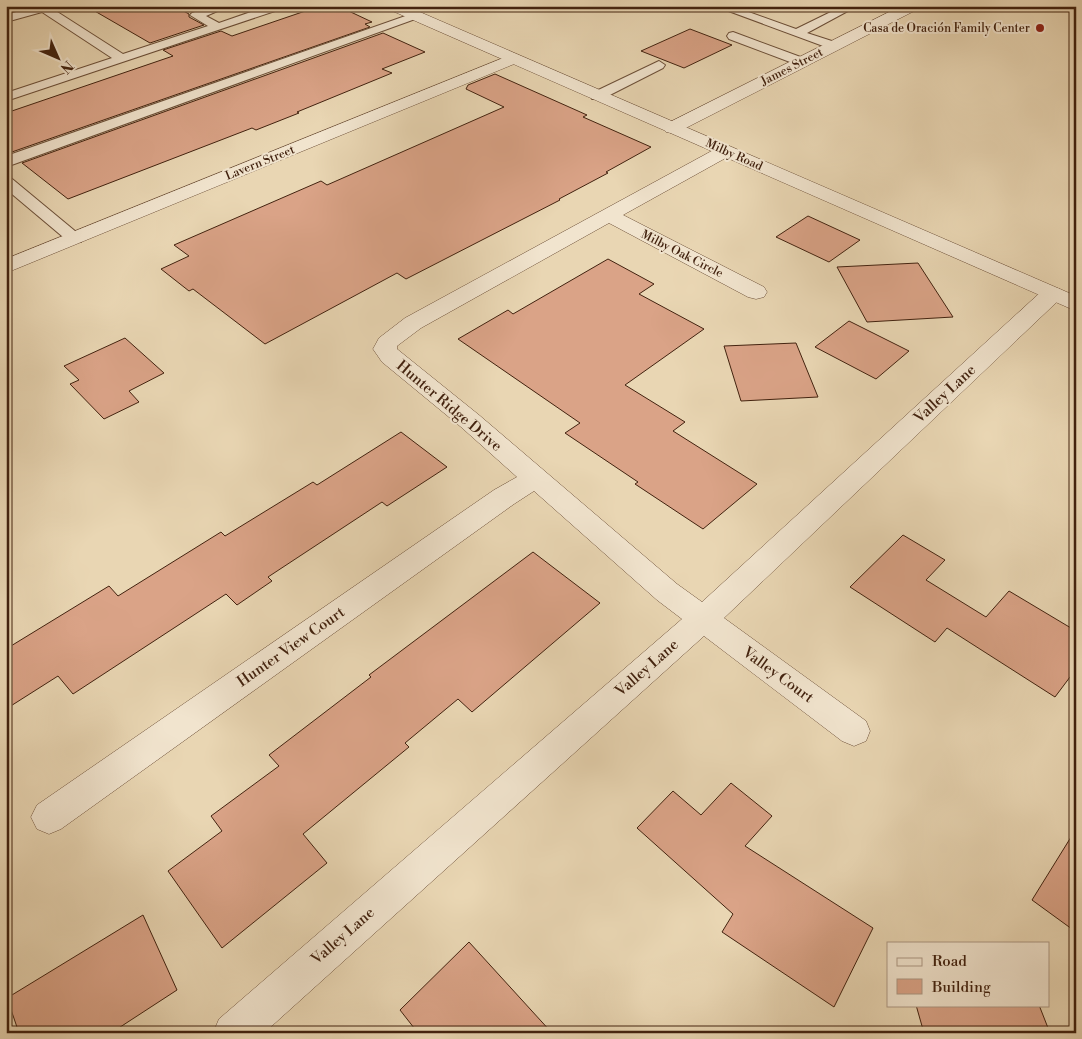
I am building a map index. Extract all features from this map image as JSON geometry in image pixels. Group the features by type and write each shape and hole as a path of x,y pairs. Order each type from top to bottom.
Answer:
{"street":[{"name":"Milby Road","path":"393,6 1064,299"},
{"name":"James Street","path":"672,128 913,6"},
{"name":"Lavern Street","path":"6,267 513,59"},
{"name":"Hunter Ridge Drive","path":"703,619 667,592 470,422 390,357 385,349 387,342 413,323 725,151"},
{"name":"Milby Oak Circle","path":"608,215 756,292"},
{"name":"Valley Lane","path":"239,1031 1064,299"},
{"name":"Hunter View Court","path":"49,817 496,503 534,479"},
{"name":"Valley Court","path":"703,619 854,731"}],"lane":[{"path":"218,27 192,13 224,6"},
{"path":"6,97 280,6"},
{"path":"720,6 834,46"},
{"path":"796,33 852,6"},
{"path":"6,19 44,7 123,59"},
{"path":"6,163 17,157 414,16"},
{"path":"733,36 802,62"},
{"path":"597,96 659,66"},
{"path":"12,82 25,91"},
{"path":"6,182 75,239"}],"building":[{"path":"86,6 174,6 204,25 150,43"},
{"path":"320,6 338,6 372,22 365,24 370,27 9,153 6,151 6,113 173,56 163,50 221,31 232,36"},
{"path":"690,29 732,45 684,68 641,51"},
{"path":"383,33 425,52 382,69 392,73 297,112 299,113 256,130 252,128 68,199 22,163"},
{"path":"495,74 587,115 583,117 651,147 560,200 406,279 397,273 265,344 193,289 189,291 161,269 189,256 174,245 321,181 327,185 504,107 466,89 468,85"},
{"path":"808,216 860,240 829,262 776,237"},
{"path":"608,259 654,284 639,294 704,329 625,385 685,422 673,431 757,484 703,529 635,484 638,482 565,433 580,423 458,339 508,310 513,314"},
{"path":"918,263 953,317 867,322 837,267"},
{"path":"849,321 909,351 876,379 815,347"},
{"path":"125,338 164,373 129,391 139,402 104,419 70,384 79,380 64,366"},
{"path":"796,343 818,397 741,401 724,346"},
{"path":"401,432 447,467 387,506 382,502 268,577 272,581 237,605 226,594 73,694 58,676 6,709 6,649 109,586 118,596 221,532 225,536 313,482 317,485"},
{"path":"903,535 945,560 926,580 986,617 1009,591 1076,631 1076,669 1055,697 947,628 935,642 850,587"},
{"path":"533,552 600,603 472,712 458,699 405,743 409,747 303,834 327,863 222,948 168,871 222,831 211,816 279,766 269,755 371,677 369,675"},
{"path":"731,783 772,816 745,846 873,928 834,1007 722,932 733,914 637,828 673,791 701,815"},
{"path":"1076,829 1076,932 1032,900"},
{"path":"143,915 177,990 111,1033 19,1033 7,998"},
{"path":"469,942 552,1033 418,1033 400,1010"},
{"path":"916,1006 1039,1006 1050,1033 924,1033"}],"place":[{"name":"Casa de Oración Family Center","path":"1040,28"}]}
